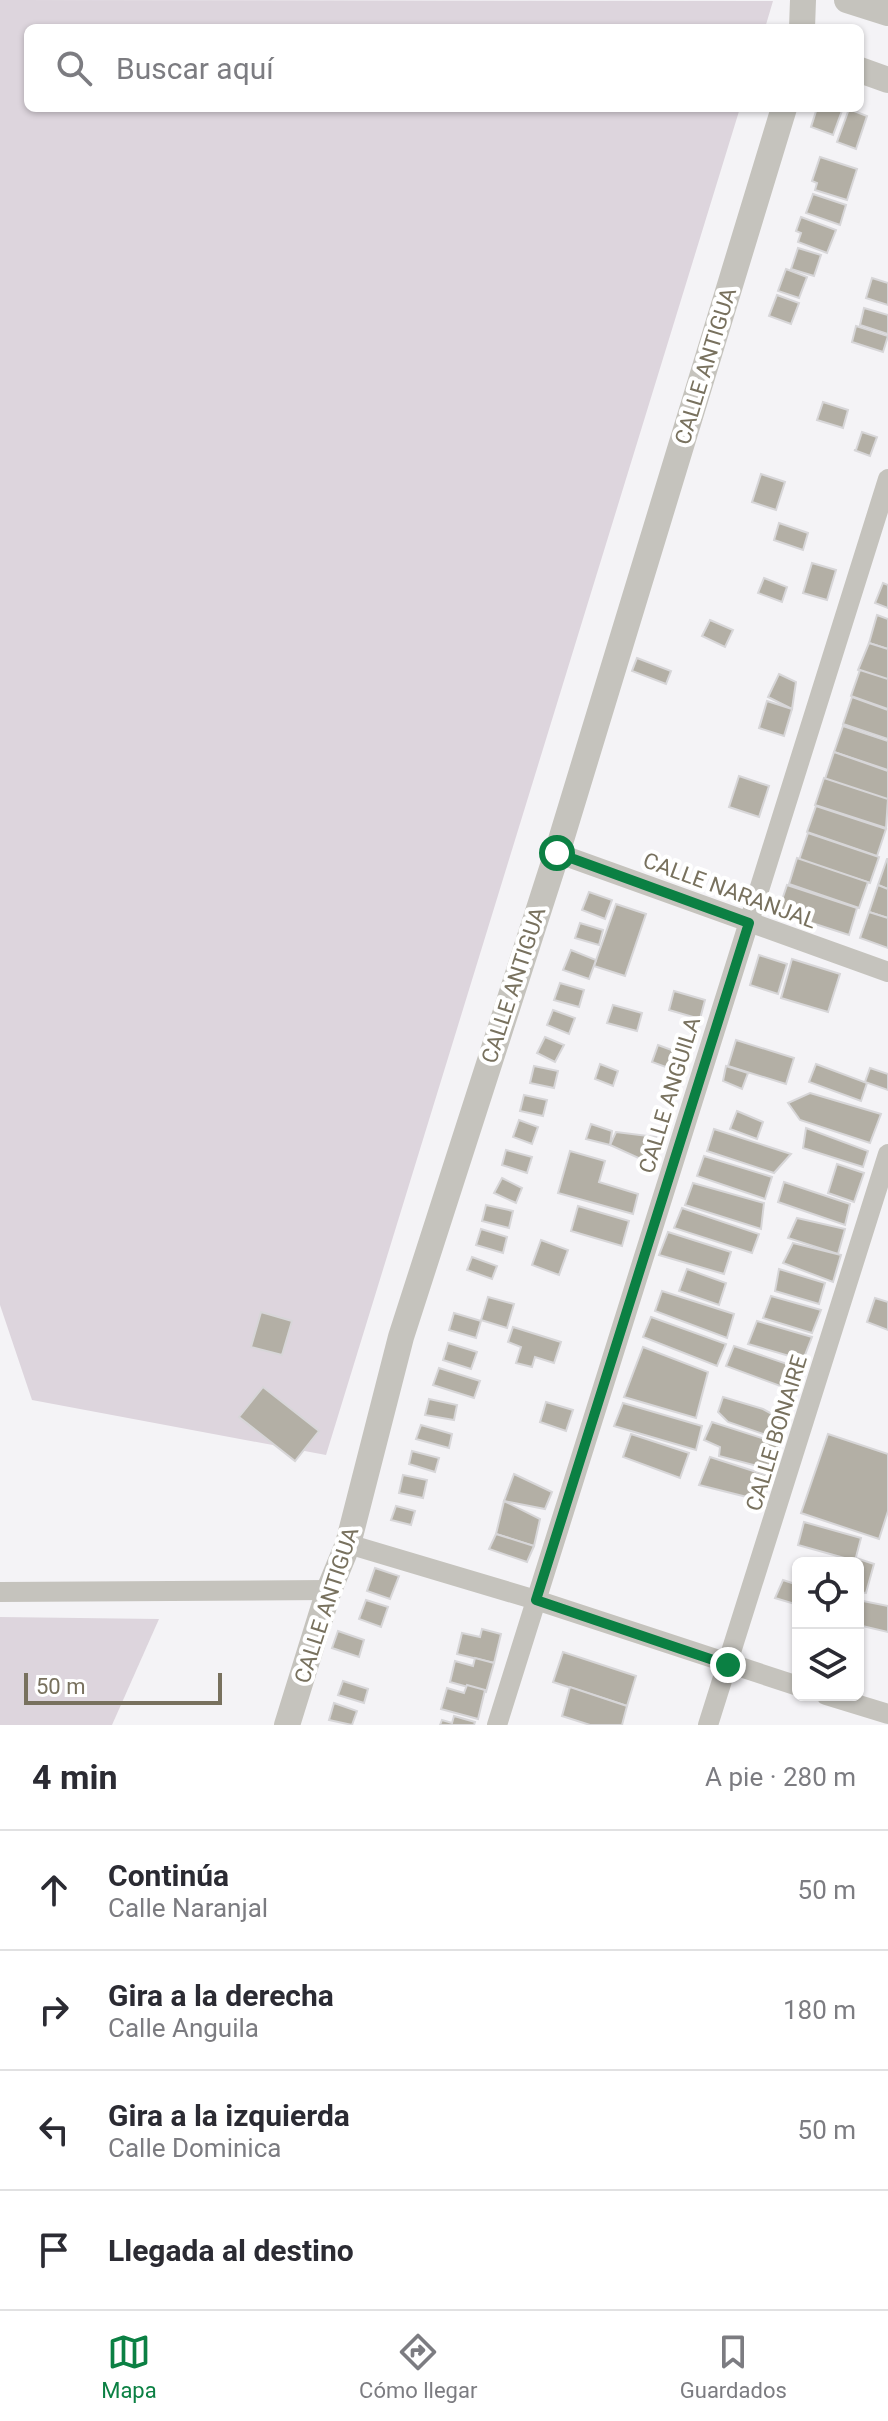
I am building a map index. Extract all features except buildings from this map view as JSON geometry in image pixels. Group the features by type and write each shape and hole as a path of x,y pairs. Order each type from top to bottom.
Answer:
{"street":[{"path":"802,24 803,0"},
{"path":"847,0 888,13"},
{"path":"864,71 888,80"},
{"name":"CALLE ANTIGUA","path":"287,1725 329,1590 348,1544 401,1337 557,853 783,112"},
{"name":"CALLE ANGUILA","path":"497,1725 888,479"},
{"name":"CALLE NARANJAL","path":"557,853 888,972"},
{"name":"CALLE BONAIRE","path":"708,1725 888,1154"},
{"path":"348,1544 536,1600 792,1684"},
{"path":"0,1592 329,1590"},
{"path":"846,1701 888,1714"}],"shaded area":[{"path":"0,0 773,1 766,24 24,24 24,112 739,112 326,1455 32,1400 0,1305"},
{"path":"0,1617 159,1619 112,1725 0,1725"}],"route":[{"path":"557,853 749,923 536,1600 728,1665"}]}
